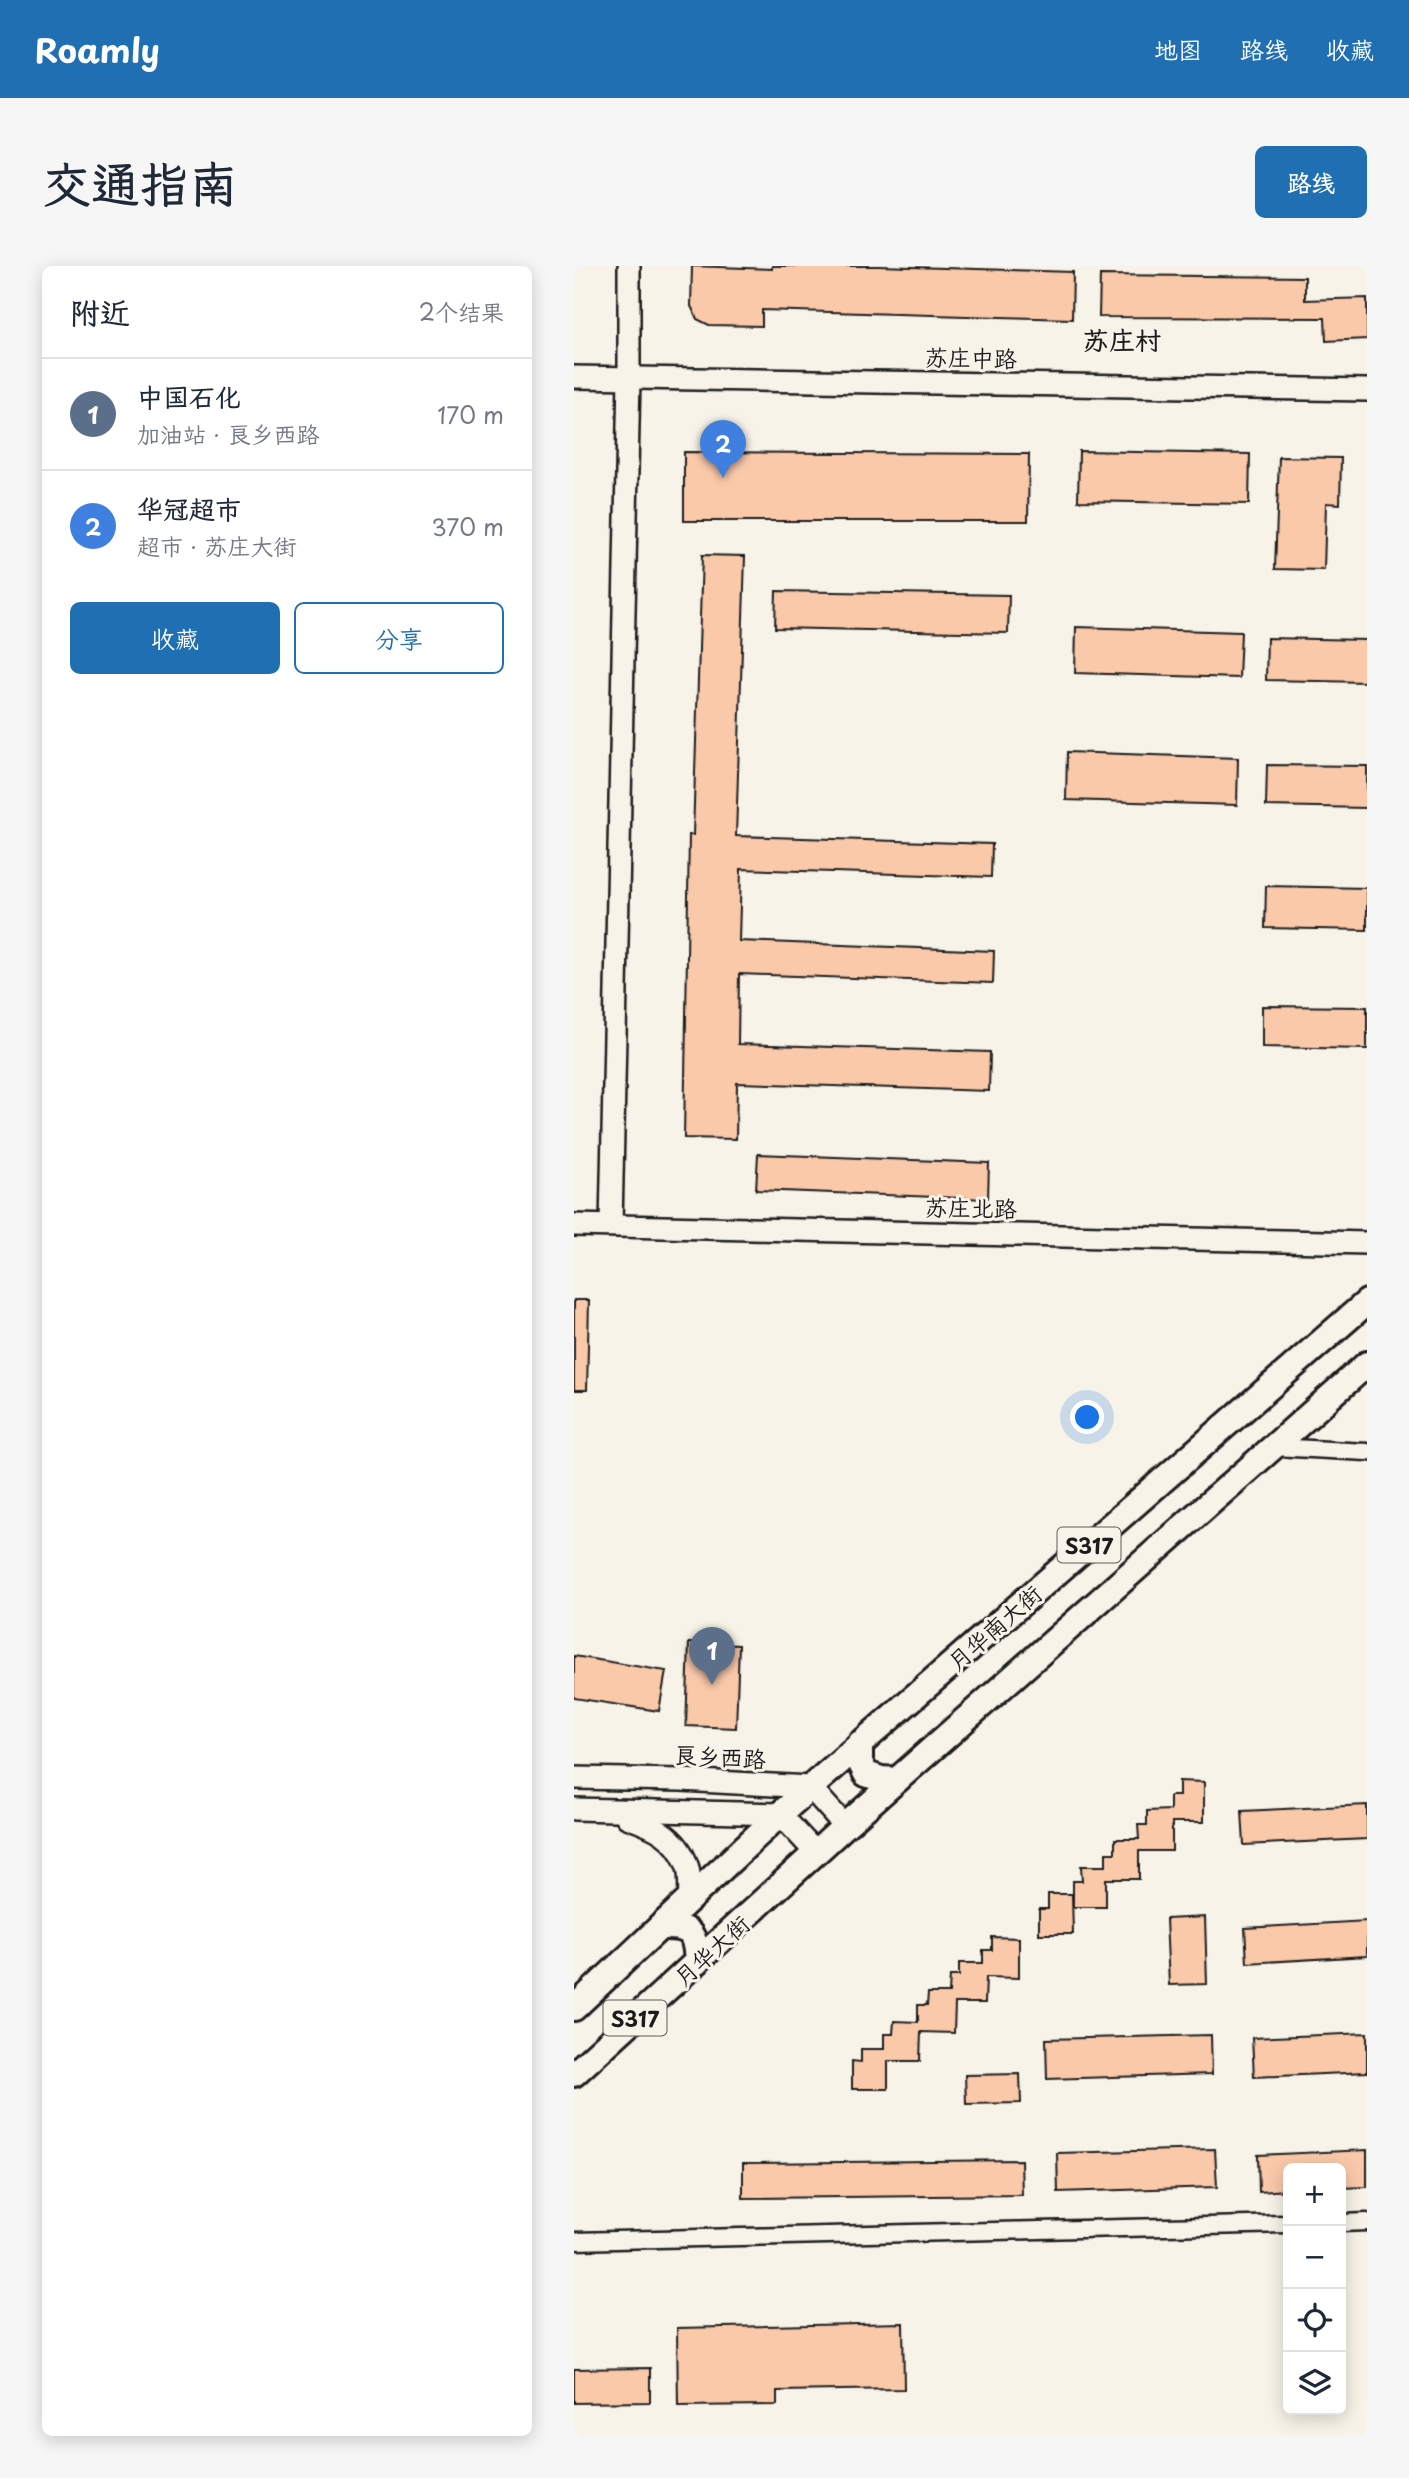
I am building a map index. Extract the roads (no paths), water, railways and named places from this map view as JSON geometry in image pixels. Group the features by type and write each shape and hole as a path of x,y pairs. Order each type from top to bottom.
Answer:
{"main road":[{"path":"611,1225 629,266"},
{"name":"苏庄中路","path":"574,377 1367,390"},
{"name":"苏庄北路","path":"574,1225 1367,1243"},
{"name":"月华南大街","path":"780,1814 1367,1302"},
{"name":"S317","path":"816,1853 1367,1364"},
{"path":"860,1743 860,1762 866,1774 873,1778 897,1780"},
{"name":"良乡西路","path":"574,1778 810,1787"},
{"path":"810,1787 845,1826"},
{"path":"574,1809 780,1814 816,1853"},
{"path":"605,1810 656,1826 675,1843 688,1865 690,1899"},
{"name":"S317","path":"574,2008 780,1814"},
{"name":"月华大街","path":"574,2074 816,1853"},
{"path":"660,1927 677,1927 690,1932 694,1939 696,1962"}],"street":[{"path":"1274,1447 1367,1452"},
{"path":"1346,2223 1367,2222"},
{"path":"574,2241 1283,2224"}],"place":[{"name":"华冠超市","path":"723,478"},
{"name":"中国石化","path":"712,1685"}],"district":[{"name":"苏庄村","path":"1122,339"}]}
